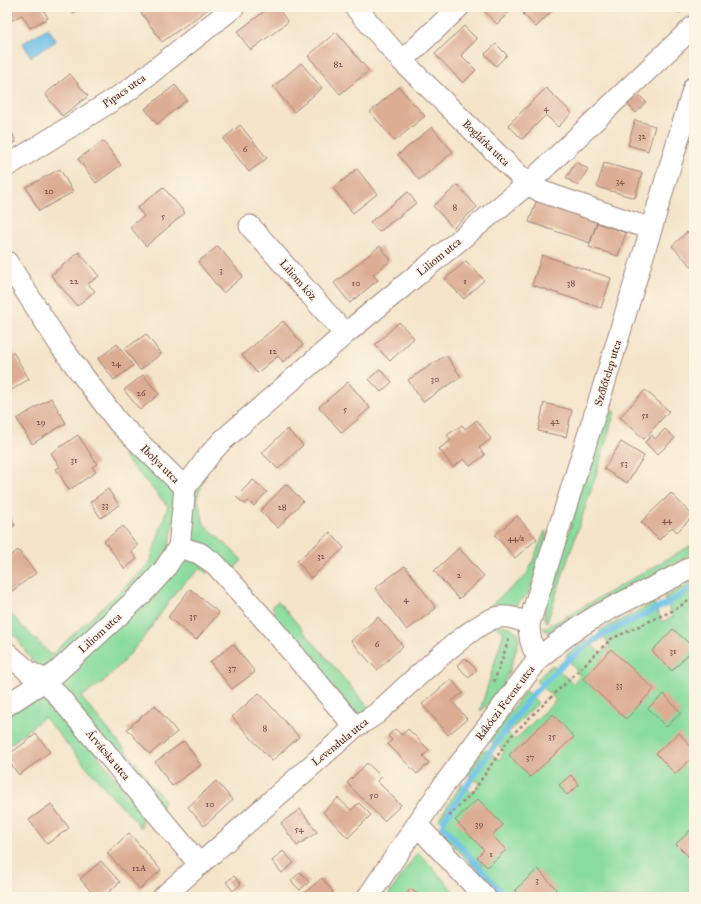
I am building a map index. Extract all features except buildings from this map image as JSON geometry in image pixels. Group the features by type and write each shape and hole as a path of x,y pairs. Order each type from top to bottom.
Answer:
{"street":[{"name":"Pipacs utca","path":"7,166 129,90 234,7"},
{"name":"Boglárka utca","path":"355,7 402,61 528,184 540,191 651,228"},
{"path":"402,61 459,7"},
{"name":"Liliom utca","path":"185,488 210,454 222,441 346,334 528,184 694,26"},
{"name":"Szőlőtelep utca","path":"539,658 534,652 531,643 529,624 577,475 694,87"},
{"name":"Liliom köz","path":"250,226 346,334"},
{"name":"Ibolya utca","path":"7,262 62,348 118,422 185,488 179,546"},
{"path":"179,546 199,553 215,564 276,633 355,727"},
{"name":"Liliom utca","path":"7,705 61,668 144,592 164,570 179,546"},
{"name":"Rákóczi Ferenc utca","path":"368,897 424,832 443,786 539,658 557,643 603,612 671,579 694,566"},
{"name":"Levendula utca","path":"163,897 355,727 374,715 458,641 488,621 499,617 513,618 529,624"},
{"name":"Árvácska utca","path":"7,653 29,672 45,680 200,865"},
{"path":"424,832 485,897"}],"path":[{"path":"424,832 443,823 472,793 511,736 611,639 674,610 694,597"}],"green space":[{"path":"606,410 615,411 595,478 547,622 544,612 546,600 556,577 587,469 590,467 602,416"},
{"path":"127,450 161,476 175,489 178,502 168,551 151,574 47,670 37,666 27,654 17,637 7,633 7,610 51,655 149,565 168,506 122,455"},
{"path":"207,470 197,498 204,524 242,560 235,568 232,569 217,557 210,547 190,538 189,496"},
{"path":"545,531 547,536 529,593 519,602 506,609 497,611 493,606 491,610 469,623 527,575"},
{"path":"694,544 694,552 556,632 546,631 543,628 555,623"},
{"path":"180,560 193,560 207,569 207,574 201,568 178,589 144,637 122,663 104,681 81,697 145,774 148,781 164,800 161,809 59,686 62,675"},
{"path":"694,581 694,897 499,897 477,871 482,864 480,863 474,867 444,835 441,830 446,821 441,821 439,819 462,783 472,793 480,784 468,774 483,751 487,750 499,760 504,752 498,745 490,740 526,690 538,703 508,733 515,740 556,700 536,681 552,665 573,683 580,676 566,655 587,640 601,654 610,645 599,631 654,603 662,622 673,617 664,598"},
{"path":"278,601 369,708 361,714 355,713 274,619 275,614 272,606"},
{"path":"491,623 510,627 518,633 519,639 510,669 502,687 489,703 480,711 504,632"},
{"path":"46,689 140,810 142,827 139,827 136,821 115,800 44,717 7,747 7,716"},
{"path":"418,852 459,897 387,897"}],"water":[{"path":"48,28 56,41 31,57 23,43"}],"waterway":[{"path":"444,820 489,753 531,696 557,670 569,659 602,635 668,603 694,587"},
{"path":"443,826 505,897"}]}
